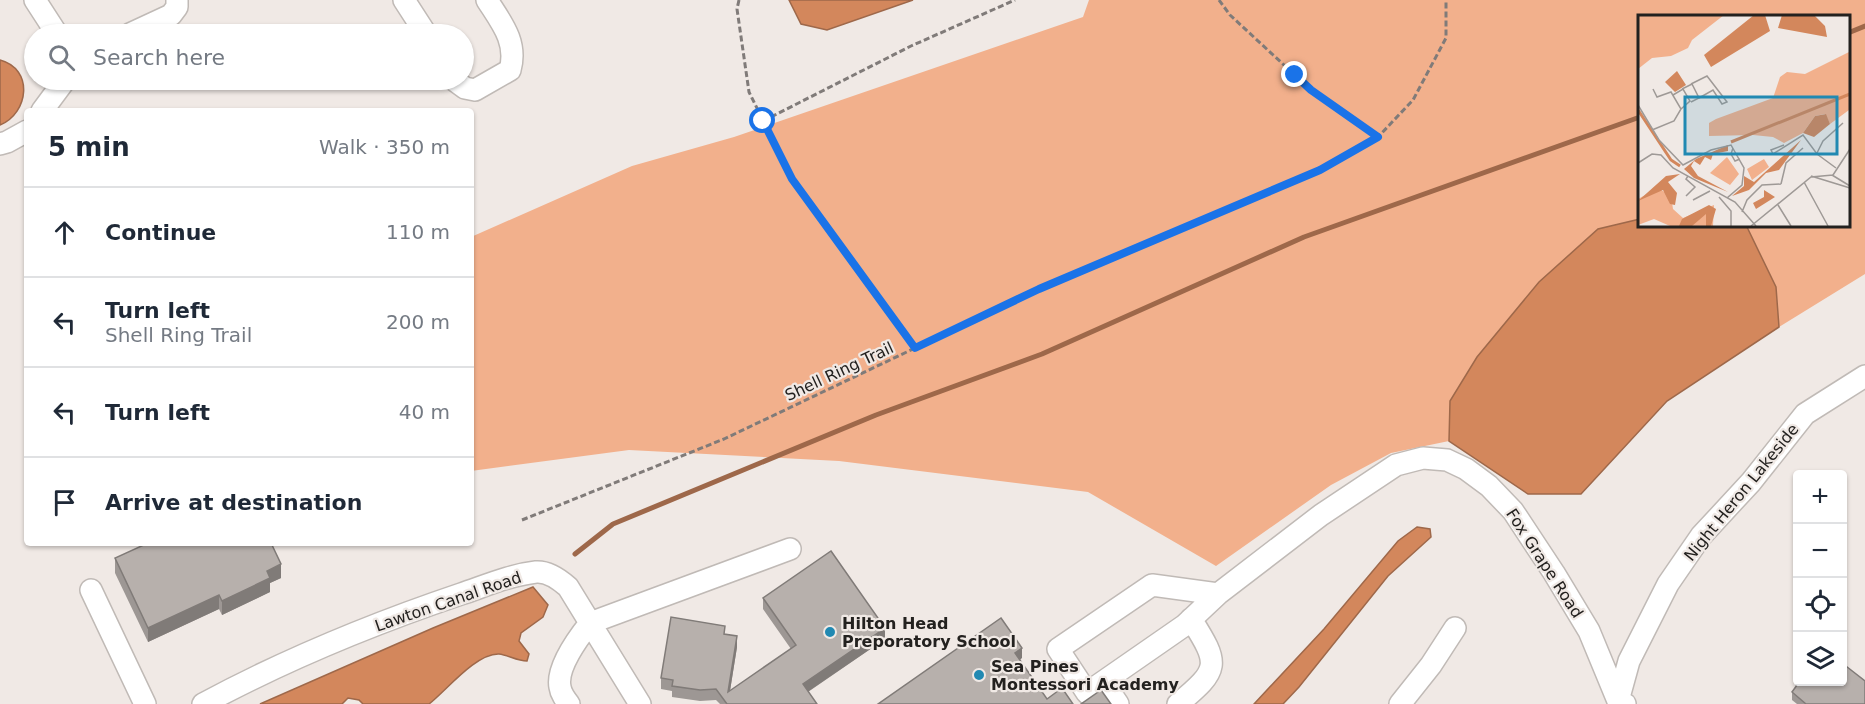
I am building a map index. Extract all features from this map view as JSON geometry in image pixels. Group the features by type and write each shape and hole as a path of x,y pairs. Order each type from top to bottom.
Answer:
{"street":[{"path":"35,0 51,24"},
{"path":"404,0 420,24"},
{"path":"474,90 510,70 514,57 507,33 487,0"},
{"path":"152,24 171,15 183,2"},
{"path":"44,108 58,90"},
{"path":"0,144 24,133"},
{"name":"Night Heron Lakeside","path":"1622,702 1629,661 1668,584 1701,536 1751,482 1805,414 1865,376"},
{"name":"Fox Grape Road","path":"1103,682 1191,618 1218,594 1321,515 1396,465 1423,458 1447,460 1466,469 1489,486 1513,511 1589,631 1622,702"},
{"path":"568,704 559,685 561,671 577,640 590,623 790,549"},
{"name":"Lawton Canal Road","path":"203,704 318,649 434,603 515,576 538,572 557,577 568,587 640,704"},
{"path":"1118,704 1103,682 1087,693 1058,649 1152,585 1218,594"},
{"path":"91,590 145,704"},
{"path":"1178,704 1201,685 1211,668 1209,647 1191,618"},
{"path":"1400,704 1431,665 1455,628"}],"path":[{"path":"739,0 737,9 749,92 792,179 915,348"},
{"path":"763,121 911,46 1015,0"},
{"path":"1219,0 1230,15 1311,90 1378,137"},
{"name":"Shell Ring Trail","path":"522,520 724,439 1039,289 1320,170 1378,137 1413,100 1446,38 1446,0"}],"shaded area":[{"path":"789,0 913,0 827,30 801,24"},
{"path":"1089,0 1865,0 1865,274 1779,327 1776,287 1746,226 1850,226 1850,15 1638,15 1638,219 1598,229 1450,401 1449,441 1391,453 1331,485 1216,566 1088,492 839,461 629,450 474,471 474,236 632,166 734,137 1083,17"},
{"path":"0,60 11,65 18,72 23,81 24,91 17,111 0,125"},
{"path":"1638,219 1638,226 1746,226 1776,287 1779,327 1667,401 1581,494 1528,494 1449,441 1450,401 1477,357 1539,282 1598,229"},
{"path":"1417,527 1430,529 1431,537 1388,576 1299,687 1283,704 1254,704 1324,629 1398,541"},
{"path":"533,587 548,605 543,617 521,633 519,641 529,654 527,661 499,654 490,655 471,666 429,704 363,704 359,700 348,698 342,704 260,704 433,628"}],"building":[{"path":"141,546 272,546 281,564 267,571 270,578 222,601 219,595 148,628 115,558"},
{"name":"Hilton Head Preporatory School","path":"831,551 885,628 803,684 817,704 727,704 716,689 700,690 672,686 673,680 661,678 671,617 725,626 724,634 737,636 728,692 796,645 763,598"},
{"name":"Sea Pines Montessori Academy","path":"1001,618 1022,648 1015,653 1047,699 1062,688 1073,704 878,704"},
{"path":"1847,667 1865,681 1865,704 1806,704 1792,692 1796,686 1847,686"},
{"path":"1101,690 1111,704 1081,704"}],"waterway":[{"path":"1850,32 1865,26"},
{"path":"575,554 613,524 876,415 1042,354 1304,237 1638,118"}],"place":[{"name":"Hilton Head Preporatory School","path":"830,632"},
{"name":"Sea Pines Montessori Academy","path":"979,675"}],"route":[{"path":"763,121 792,179 915,348 1039,289 1320,170 1378,137 1311,90 1295,75"}]}
